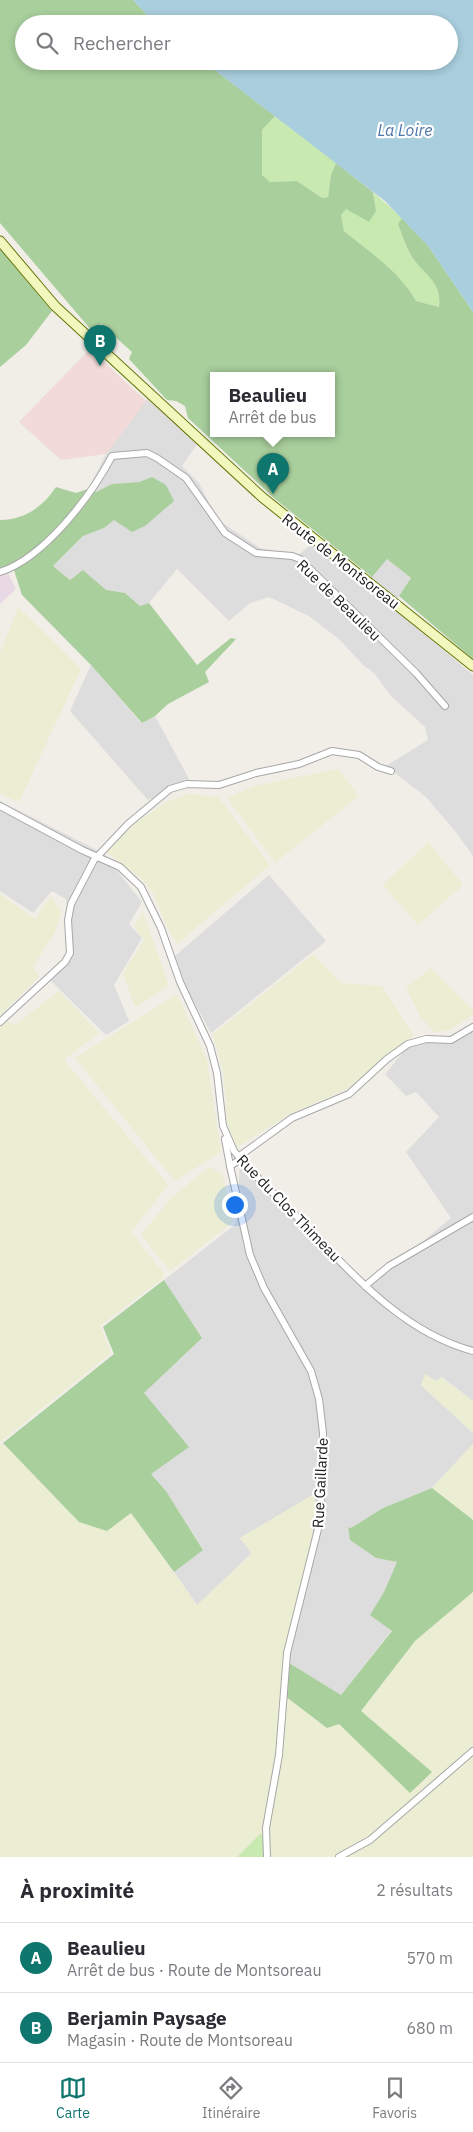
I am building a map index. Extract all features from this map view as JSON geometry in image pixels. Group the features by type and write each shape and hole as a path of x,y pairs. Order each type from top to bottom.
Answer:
{"main road":[{"name":"Route de Montsoreau","path":"0,241 61,312 262,498 473,666"}],"street":[{"name":"Rue de Beaulieu","path":"0,572 18,565 33,556 88,495 112,456 150,454 181,474 224,533 256,553 292,556 300,559 416,673 445,706"},
{"path":"0,1022 65,962 70,954 68,920 71,904 96,857 128,824 170,789 179,785 219,785 256,773 299,764 332,751 359,755 378,767 391,771"},
{"name":"Rue du Clos Thimeau","path":"0,806 96,857 120,867 134,879 153,910 176,971 201,1023 217,1073 225,1136 240,1158 366,1286 413,1324 456,1346 473,1351"},
{"path":"230,1166 284,1123 309,1110 329,1104 349,1094 394,1053 408,1044 426,1039 451,1040 473,1027"},
{"name":"Rue Gaillarde","path":"225,1136 250,1255 261,1282 311,1371 319,1399 323,1433 320,1521 287,1654 279,1755 266,1828 267,1857"},
{"path":"366,1286 389,1266 473,1217"},
{"path":"339,1857 370,1840 473,1751"}],"shaded area":[{"path":"90,349 146,401 106,454 61,460 19,422"},
{"path":"147,399 198,443 182,466 199,483 218,520 260,548 297,556 312,544 364,584 387,559 411,578 392,607 473,675 473,856 426,797 386,766 428,740 425,727 390,695 374,673 363,665 340,640 309,616 269,597 250,603 229,621 177,569 149,603 140,606 125,593 106,591 83,570 70,580 53,566 83,536 104,528 114,520 152,477 139,482 112,484 96,492 88,489 106,454"},
{"path":"8,573 16,589 0,604 0,575"},
{"path":"91,665 141,723 155,716 189,779 148,800 70,711"},
{"path":"0,801 103,853 142,902 129,924 142,938 114,985 129,1021 106,1035 50,980 73,955 66,899 52,891 33,913 0,891"},
{"path":"269,875 326,941 211,1033 187,989 175,956"},
{"path":"473,1027 473,1401 442,1377 436,1381 421,1385 473,1433 473,1444 432,1488 383,1508 351,1528 348,1527 350,1540 376,1558 397,1562 384,1592 371,1615 392,1630 341,1695 286,1661 314,1495 240,1538 252,1553 197,1605 174,1572 203,1549 166,1491 151,1474 144,1393 202,1338 164,1280 236,1224 240,1164 247,1164 368,1287 451,1218 406,1152 439,1117 416,1092 406,1096 385,1074 414,1039 444,1044"}],"green space":[{"path":"0,0 133,0 147,15 15,15 15,70 215,70 275,116 262,130 262,175 270,182 297,181 322,198 328,197 331,175 336,163 373,192 376,211 369,222 346,209 341,215 344,231 393,272 416,301 439,307 438,291 435,284 412,257 406,245 398,224 402,218 429,247 473,312 473,659 399,596 411,578 387,559 372,577 275,499 188,418 185,406 176,401 167,400 129,359 132,352 101,324 92,331 0,223"},
{"path":"275,116 336,163 331,175 328,197 322,198 297,181 270,182 261,175 262,130"},
{"path":"373,192 402,218 398,224 406,245 412,257 435,284 439,298 439,307 416,301 393,272 344,231 341,215 346,209 376,211"},
{"path":"0,249 52,311 26,345 0,367"},
{"path":"152,477 166,485 174,501 145,526 132,532 114,520 104,528 83,536 53,566 70,580 83,570 106,590 125,593 140,606 149,603 197,665 231,638 236,639 205,672 209,682 168,704 155,716 142,723 91,665 22,595 14,570 0,568 0,520 17,518 32,511 45,501 56,487 76,493 88,489 96,492 112,484 139,482"},
{"path":"18,607 81,669 19,802 0,794 0,653"},
{"path":"338,769 359,796 275,863 227,798 254,786"},
{"path":"188,794 218,797 270,865 177,944 168,929 153,893 142,879 107,852 135,823 167,802"},
{"path":"428,842 463,885 418,925 383,885"},
{"path":"0,894 35,919 51,896 61,912 55,932 33,967 39,977 0,1015"},
{"path":"143,912 169,986 135,1007 123,973 144,940 134,926"},
{"path":"313,954 341,983 382,986 414,1036 395,1048 352,1087 290,1114 237,1147 227,1122 224,1077 213,1034"},
{"path":"431,968 473,1010 473,1015 451,1029 435,1033 420,1016 406,988"},
{"path":"59,991 99,1033 64,1060 168,1185 131,1232 164,1274 163,1278 100,1326 111,1353 0,1442 0,1027 7,1020 15,1025"},
{"path":"177,994 207,1060 221,1152 175,1181 75,1058"},
{"path":"209,1167 222,1173 233,1222 170,1271 141,1235 170,1199"},
{"path":"164,1280 202,1338 144,1393 189,1447 151,1474 166,1491 203,1550 174,1572 131,1513 107,1531 79,1522 3,1443 114,1354 103,1327"},
{"path":"425,1374 436,1381 441,1377 473,1401 473,1433 421,1385"},
{"path":"3,1443 79,1522 131,1513 197,1605 252,1554 240,1538 314,1494 316,1512 304,1582 286,1661 339,1724 410,1792 431,1772 361,1711 415,1641 473,1592 473,1857 0,1857 0,1445"},
{"path":"473,1444 473,1520 432,1488"},
{"path":"432,1488 473,1520 473,1592 415,1641 361,1711 432,1772 410,1793 339,1724 327,1728 285,1696 286,1661 341,1695 392,1631 370,1615 384,1592 397,1562 376,1558 350,1540 348,1527 351,1528 383,1508"},
{"path":"260,1834 263,1835 265,1857 237,1857"}],"water":[{"name":"La Loire","path":"133,0 473,0 473,312 429,247 385,201 215,70 458,70 458,15 147,15"}],"place":[{"name":"Berjamin Paysage","path":"100,366"},
{"name":"Beaulieu","path":"273,494"}]}
